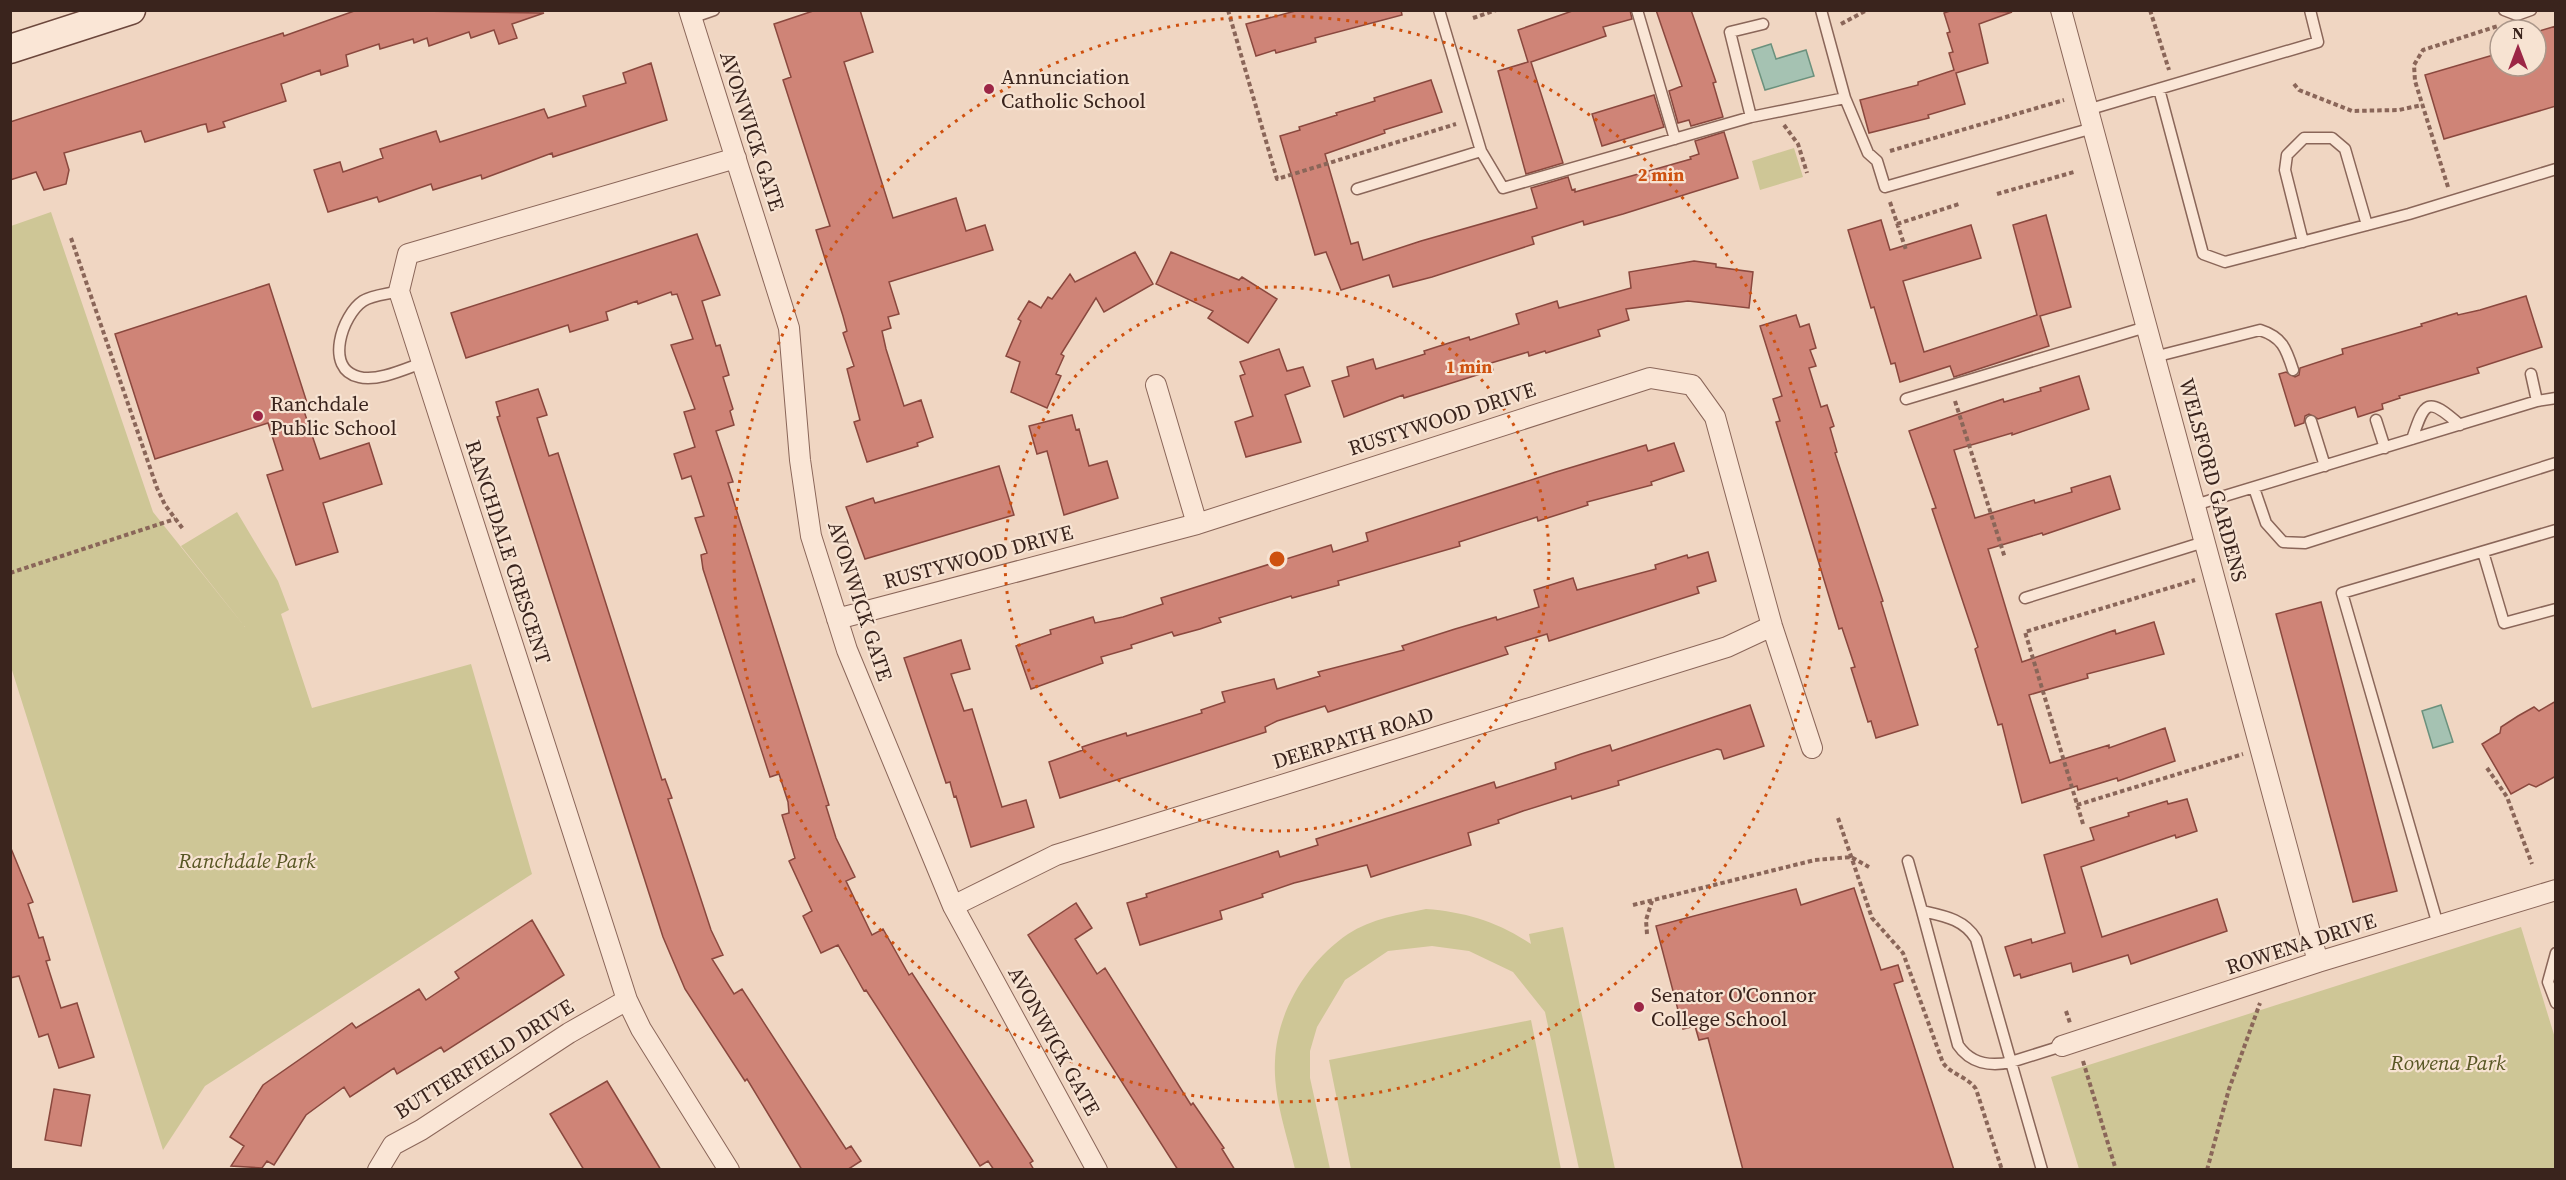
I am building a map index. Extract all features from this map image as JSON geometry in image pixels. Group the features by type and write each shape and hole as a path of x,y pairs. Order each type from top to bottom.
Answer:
{"street":[{"path":"10,49 131,10"},
{"name":"WELSFORD GARDENS","path":"2061,10 2318,962"},
{"name":"AVONWICK GATE","path":"690,14 789,328 800,460 811,536 847,650 953,906 1097,1170"},
{"path":"399,291 408,254 736,158"},
{"name":"RANCHDALE CRESCENT","path":"399,291 627,1000 641,1029 729,1170"},
{"name":"RUSTYWOOD DRIVE","path":"837,619 1197,524 1650,378 1692,385 1715,417 1772,626 1812,748"},
{"path":"1156,385 1197,524"},
{"name":"DEERPATH ROAD","path":"953,906 1056,855 1727,647 1772,626"},
{"name":"ROWENA DRIVE","path":"2069,1044 2318,962 2556,890"},
{"name":"BUTTERFIELD DRIVE","path":"378,1170 393,1145 421,1130 569,1033 627,1000"}],"lane":[{"path":"690,14 714,10"},
{"path":"1439,10 1481,151 1503,188 1751,117 1845,98"},
{"path":"1637,10 1675,140"},
{"path":"1821,10 1845,98 1868,153 1877,161 1885,187 2088,111 2318,42 2310,10"},
{"path":"2504,10 2517,15 2531,10"},
{"path":"1751,117 1730,32 1763,24"},
{"path":"2159,88 2203,254 2225,262 2367,225 2556,169"},
{"path":"2303,242 2285,170 2288,155 2304,138 2332,138 2345,148 2367,225"},
{"path":"1358,189 1481,151"},
{"path":"399,291 364,300 348,316 340,335 340,356 348,370 358,377 371,378 422,363"},
{"path":"1906,399 2146,327"},
{"path":"2154,357 2260,330 2273,334 2285,344 2294,370"},
{"path":"2531,374 2537,401"},
{"path":"2194,505 2537,401 2556,398"},
{"path":"2412,439 2422,411 2430,406 2439,406 2460,424"},
{"path":"2376,420 2385,448"},
{"path":"2311,421 2325,466"},
{"path":"2254,488 2266,523 2283,542 2305,543 2556,463"},
{"path":"2438,925 2342,593 2556,530"},
{"path":"2025,598 2204,542"},
{"path":"2483,552 2504,623 2556,609"},
{"path":"1908,861 1958,1045 1965,1054 1974,1060 1995,1064 2011,1062 2069,1044"},
{"path":"1922,911 1953,919 1965,926 1976,939 2042,1170"},
{"path":"2556,953 2548,982 2556,1003"}],"path":[{"path":"1228,10 1277,179 1472,119"},
{"path":"1473,18 1496,10"},
{"path":"1828,30 1868,10"},
{"path":"2150,10 2174,84"},
{"path":"2452,201 2415,81 2414,65 2423,50 2506,23 2517,15"},
{"path":"2294,84 2300,90 2352,111 2399,110 2422,105"},
{"path":"1868,153 1884,152 2088,111"},
{"path":"1775,112 1798,144 1807,173"},
{"path":"1997,194 2074,171"},
{"path":"1885,187 1906,250"},
{"path":"1897,224 1959,204"},
{"path":"71,238 158,488 183,529"},
{"path":"1950,386 2005,558"},
{"path":"10,573 175,519"},
{"path":"2083,824 2025,632 2213,574"},
{"path":"2077,805 2260,748"},
{"path":"2487,768 2507,797 2532,864"},
{"path":"1838,818 1874,921 1897,944 1905,958 1943,1063 1950,1071 1970,1082 1976,1089 2002,1170"},
{"path":"1633,905 1801,862 1851,857 1869,867"},
{"path":"1647,934 1646,920 1653,900"},
{"path":"2207,1170 2229,1089 2267,980"},
{"path":"2066,1011 2069,1044 2116,1170"}],"green space":[{"path":"1794,148 1803,177 1760,190 1752,161"},
{"name":"Ranchdale Park","path":"51,212 153,512 245,627 181,546 237,512 278,581 289,610 281,614 312,708 471,664 532,874 205,1086 163,1150 11,667 11,226"},
{"path":"1426,909 1481,919 1531,944 1529,934 1563,927 1615,1169 1579,1169 1545,1012 1513,972 1469,951 1432,946 1388,951 1345,980 1317,1027 1310,1051 1310,1078 1330,1169 1295,1169 1281,1116 1275,1075 1277,1042 1288,1006 1307,973 1333,945 1348,934 1376,921"},
{"name":"Rowena Park","path":"2521,927 2555,1038 2555,1169 2079,1169 2051,1077"},
{"path":"1531,1020 1561,1169 1351,1169 1329,1060"}],"shaded area":[{"path":"1771,44 1776,59 1806,50 1814,76 1765,90 1752,50"},
{"path":"2441,705 2453,742 2433,748 2422,711"}],"building":[{"path":"357,10 544,13 512,24 517,38 499,44 494,30 471,38 469,32 429,46 427,38 414,43 413,39 380,49 379,44 346,55 348,66 321,75 320,70 281,84 286,101 223,122 225,127 208,132 206,124 145,142 141,131 64,153 69,170 66,184 44,190 36,172 10,180 10,122 283,33 284,36"},
{"path":"816,10 860,10 873,52 844,62 893,218 956,198 966,231 985,225 993,250 889,282 899,314 888,317 891,328 882,331 886,349 904,406 921,400 933,437 917,443 918,446 867,462 854,422 860,420 847,369 854,366 843,333 847,331 816,230 830,226 783,80 791,77 774,24"},
{"path":"1299,10 1401,10 1402,15 1315,38 1316,42 1256,56 1246,24"},
{"path":"1575,10 1630,10 1632,19 1603,27 1606,36 1531,62 1563,163 1526,174 1498,71 1528,62 1518,30"},
{"path":"1656,10 1691,10 1716,82 1713,83 1723,117 1691,126 1689,120 1678,123 1669,91 1682,86"},
{"path":"1953,10 2012,12 1979,24 1988,63 1956,73 1965,104 1928,115 1929,118 1869,133 1860,100 1918,85 1918,82 1954,70 1949,53 1953,52 1947,33 1950,32 1944,13"},
{"path":"2556,26 2556,106 2444,139 2425,75 2488,57 2488,78 2548,78 2548,28"},
{"path":"651,63 667,120 553,157 552,153 482,179 481,175 433,190 431,184 379,202 377,197 328,212 314,170 340,162 343,172 383,158 380,149 436,131 440,142 544,109 548,118 586,106 583,96 626,83 623,73"},
{"path":"1431,80 1442,112 1384,130 1385,133 1325,154 1351,244 1358,242 1363,260 1537,208 1531,188 1568,177 1572,190 1575,189 1575,192 1691,159 1690,157 1699,154 1695,141 1724,132 1738,178 1623,214 1584,225 1583,221 1532,237 1534,244 1432,277 1393,287 1389,275 1341,290 1326,252 1315,255 1280,136 1300,130 1299,127 1337,115 1336,113 1375,101 1374,98"},
{"path":"1654,95 1664,127 1602,146 1592,114"},
{"path":"2046,215 2071,307 2040,316 2049,346 1954,377 1950,366 1900,382 1895,363 1891,364 1874,307 1871,308 1848,230 1881,220 1890,250 1971,225 1981,258 1903,281 1924,352 2037,315 2013,225"},
{"path":"697,234 720,295 702,301 716,346 720,345 729,375 723,377 733,409 730,411 734,425 716,431 733,482 728,483 829,805 826,806 836,838 855,877 846,881 872,935 883,929 909,975 912,973 1033,1161 1030,1163 1034,1170 994,1170 988,1161 980,1166 866,990 864,991 838,945 821,953 803,916 812,911 789,861 795,858 782,815 789,813 788,802 779,774 770,777 703,569 701,555 707,553 695,518 704,516 691,476 682,479 674,454 695,447 684,412 695,409 671,345 693,339 677,294 672,295 671,292 606,312 608,320 570,332 568,325 466,358 451,313"},
{"path":"1135,252 1153,284 1104,312 1096,298 1061,354 1064,356 1056,374 1061,376 1047,408 1011,392 1020,362 1006,356 1021,321 1018,319 1029,301 1041,308 1048,297 1052,299 1070,274 1075,282"},
{"path":"1171,252 1239,280 1242,277 1277,299 1248,343 1208,318 1213,311 1156,284"},
{"path":"1694,261 1716,264 1716,267 1753,272 1749,308 1688,301 1626,309 1629,320 1598,330 1600,336 1546,353 1545,351 1529,356 1528,352 1491,363 1493,370 1404,398 1403,395 1344,417 1332,381 1349,376 1347,367 1373,359 1376,369 1425,354 1424,351 1449,343 1469,337 1470,340 1519,324 1516,314 1557,301 1559,308 1631,288 1629,272"},
{"path":"269,284 309,409 304,411 320,459 369,443 382,484 323,503 338,552 296,565 267,475 283,470 268,423 155,459 115,334"},
{"path":"2526,296 2542,347 2477,368 2479,373 2399,396 2400,398 2382,404 2383,409 2358,417 2355,407 2318,419 2309,414 2305,416 2304,423 2295,426 2279,374 2286,372 2295,377 2299,375 2300,368 2343,354 2342,349 2422,326 2421,324 2457,313 2458,315 2480,310"},
{"path":"1796,315 1800,327 1809,324 1816,348 1810,350 1816,366 1809,368 1821,407 1827,405 1834,426 1830,428 1837,452 1835,453 1883,601 1881,602 1918,725 1876,738 1871,721 1868,722 1851,668 1855,667 1842,628 1839,629 1776,422 1780,421 1773,399 1782,396 1760,326"},
{"path":"1279,349 1287,371 1303,367 1310,386 1285,395 1301,442 1246,457 1235,422 1253,416 1240,376 1245,374 1240,362"},
{"path":"2079,376 2089,409 2012,435 2012,433 1954,450 1975,518 2034,500 2035,503 2072,492 2071,488 2110,476 2120,509 2043,535 2042,533 1988,549 2022,662 2115,630 2116,634 2154,622 2164,654 2087,674 2088,678 2029,695 2050,763 2109,745 2109,748 2165,728 2175,761 2118,781 2117,778 2078,790 2077,786 2022,803 2002,724 1998,725 1975,649 1978,647 1932,509 1936,508 1909,431 2003,399 2004,402 2041,391 2040,388"},
{"path":"538,389 547,415 537,418 549,456 558,453 662,780 665,779 672,798 668,799 711,930 723,955 712,959 734,994 742,989 846,1149 851,1146 861,1161 847,1170 802,1170 747,1079 745,1081 685,989 663,937 497,417 500,416 496,402"},
{"path":"1072,415 1076,430 1079,429 1089,466 1107,461 1118,498 1064,515 1047,451 1037,454 1029,426"},
{"path":"1674,443 1684,471 1651,482 1652,485 1587,502 1588,505 1538,521 1537,517 1459,542 1460,546 1338,581 1339,585 1292,598 1291,596 1219,618 1221,622 1200,629 1174,636 1172,632 1131,645 1132,648 1101,657 1103,663 1031,689 1016,646 1051,634 1050,630 1093,617 1095,623 1123,617 1163,604 1161,598 1331,545 1333,552 1368,541 1366,533 1556,472 1646,445 1648,451"},
{"path":"999,466 1014,515 865,559 846,507 873,498 875,503"},
{"path":"1708,552 1716,581 1697,587 1699,593 1549,641 1547,634 1505,647 1508,654 1328,712 1325,706 1277,721 1265,727 1266,732 1060,798 1049,762 1083,750 1082,747 1094,743 1126,733 1127,736 1202,713 1201,710 1225,702 1222,692 1274,679 1277,689 1320,676 1318,672 1404,650 1402,646 1455,629 1496,617 1497,620 1539,607 1534,590 1573,578 1577,590 1656,569 1655,565 1687,555 1688,558"},
{"path":"2321,602 2397,891 2353,902 2276,614"},
{"path":"961,640 970,669 951,674 964,711 972,709 1002,807 1026,800 1034,827 971,847 956,796 954,797 950,782 946,783 904,658"},
{"path":"2556,701 2556,776 2536,787 2529,784 2511,794 2482,744 2500,733 2501,727 2518,716 2534,707 2539,711"},
{"path":"1750,705 1764,746 1724,759 1721,750 1717,749 1618,781 1619,785 1572,799 1571,796 1523,811 1498,820 1499,823 1468,833 1471,845 1371,877 1367,865 1294,883 1262,894 1263,897 1220,911 1222,919 1140,945 1127,903 1147,897 1146,894 1278,851 1280,857 1318,845 1316,839 1494,782 1496,788 1556,769 1555,763 1581,754 1610,745 1612,751"},
{"path":"2187,799 2197,831 2176,838 2175,835 2081,867 2102,937 2217,899 2227,931 2131,964 2128,955 2073,972 2071,963 2021,978 2020,974 2014,976 2005,947 2031,939 2032,943 2065,933 2044,855 2094,840 2090,828 2129,816 2128,813 2167,801 2168,804"},
{"path":"10,846 33,902 28,904 39,938 43,937 50,960 46,961 61,1008 77,1003 94,1057 59,1068 48,1034 39,1037 19,976 10,978"},
{"path":"1854,888 1881,970 1898,965 1903,981 1894,984 1954,1170 1743,1170 1708,1038 1699,1040 1695,1026 1683,1029 1656,926 1796,889 1801,905"},
{"path":"1076,903 1092,928 1075,939 1097,974 1105,968 1191,1105 1193,1103 1224,1148 1222,1149 1235,1170 1178,1170 1028,935"},
{"path":"532,920 564,975 444,1052 441,1047 397,1074 394,1068 350,1097 344,1087 306,1115 274,1165 267,1161 262,1168 231,1166 244,1146 230,1137 263,1085 352,1023 356,1028 419,989 426,1000 459,978 455,972"},
{"path":"607,1081 661,1170 584,1170 550,1114"},
{"path":"54,1089 90,1095 81,1146 45,1140"}],"place":[{"name":"Annunciation Catholic School","path":"989,89"},
{"name":"Ranchdale Public School","path":"258,416"},
{"name":"Senator O'Connor College School","path":"1639,1007"}]}
